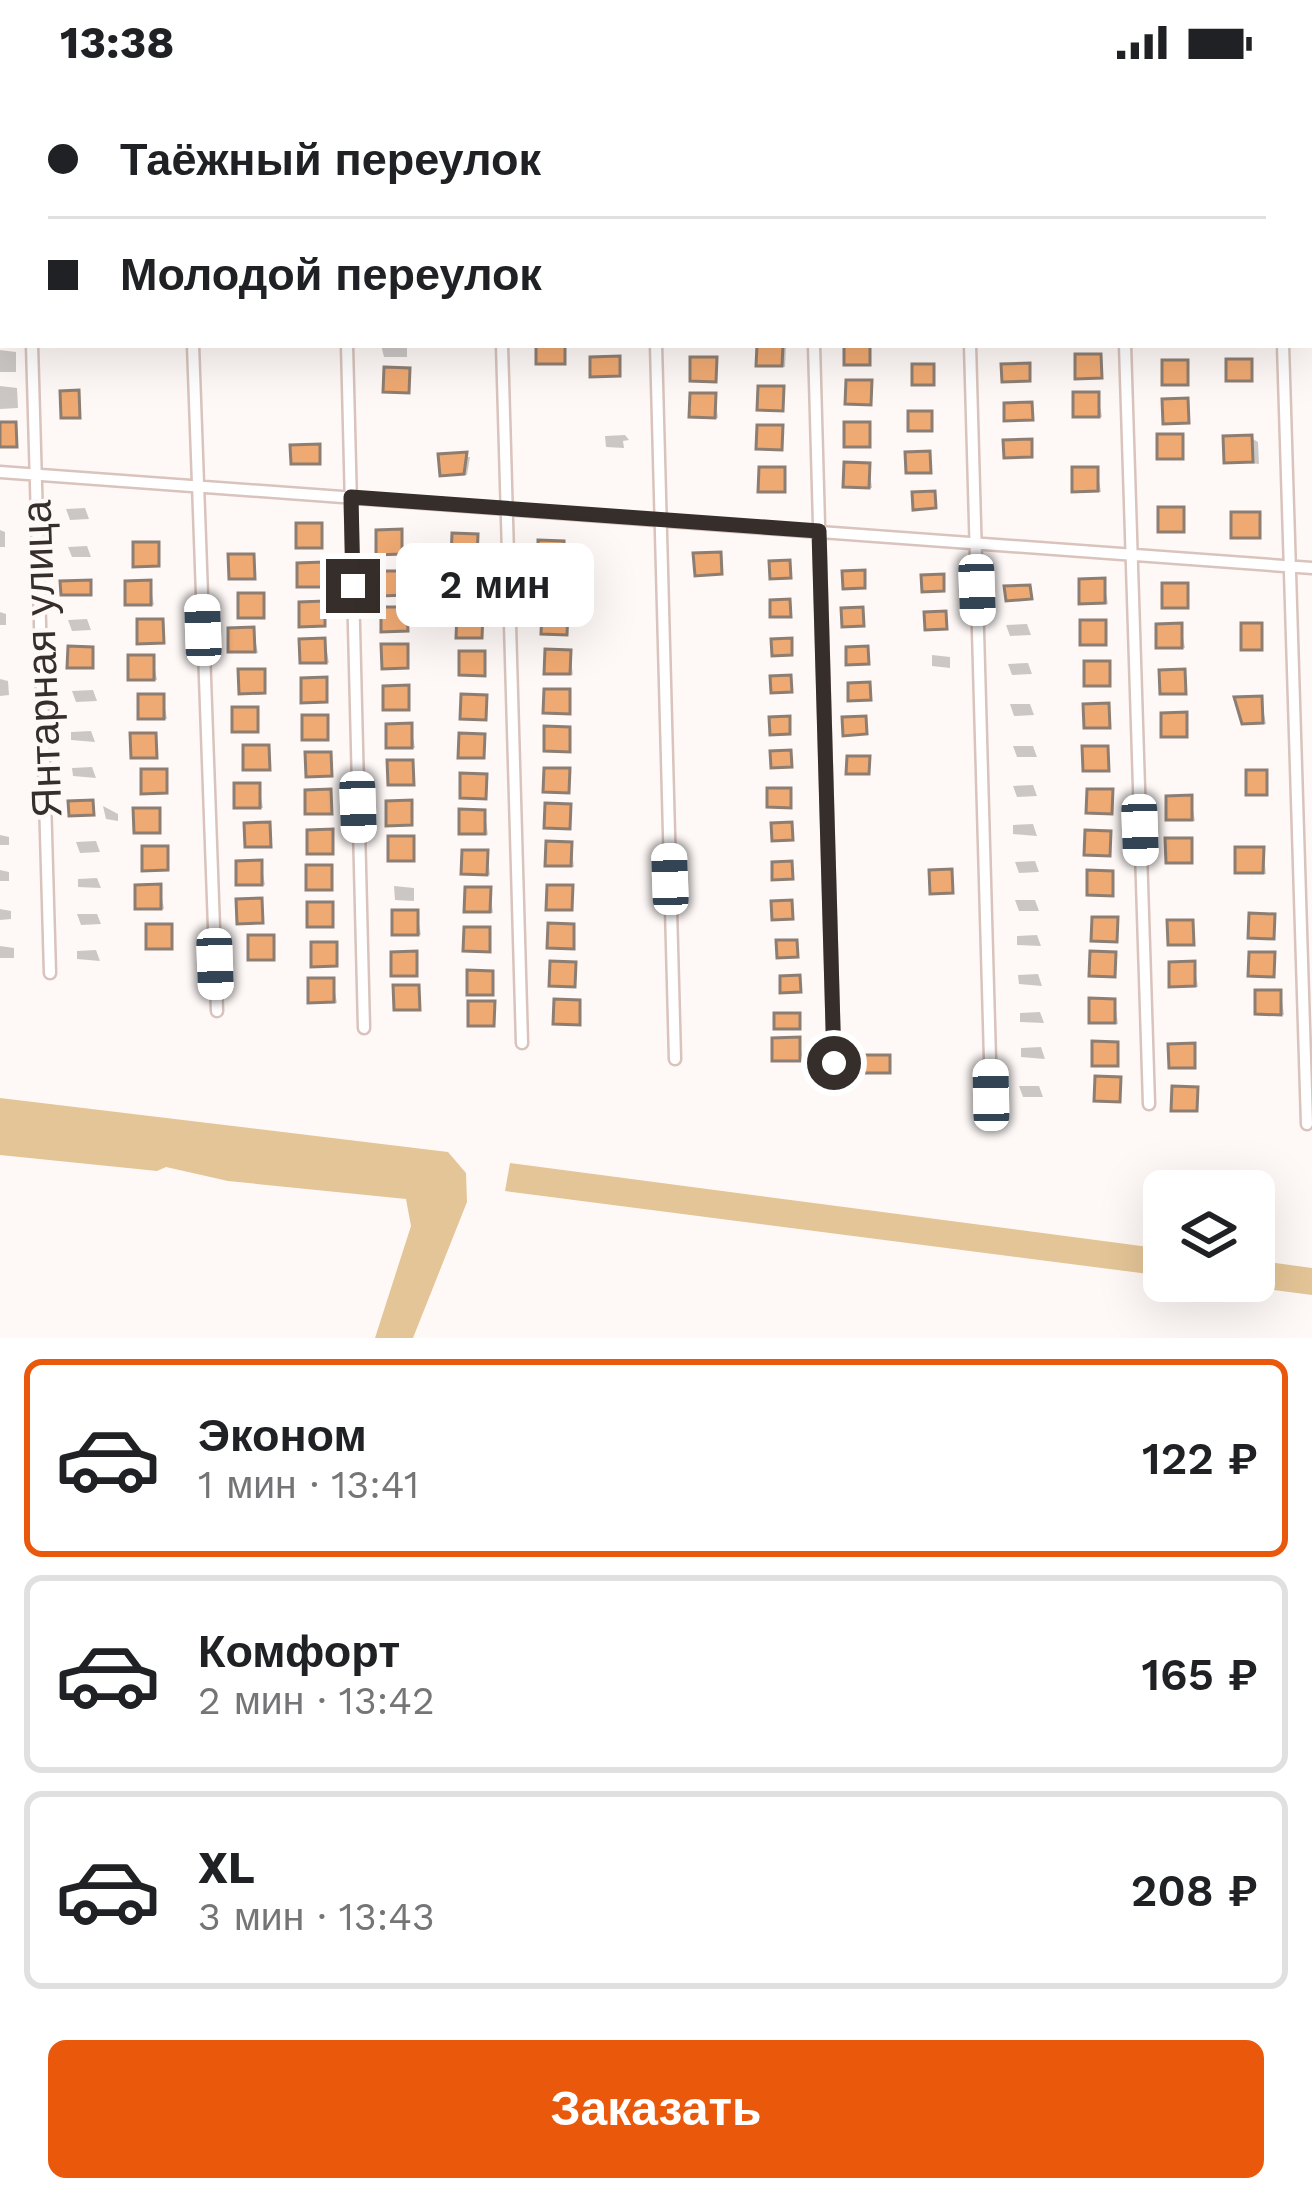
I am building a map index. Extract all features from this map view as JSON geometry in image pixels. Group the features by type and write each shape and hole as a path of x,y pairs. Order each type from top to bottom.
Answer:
{"street":[{"name":"Янтарная улица","path":"32,348 50,973"},
{"path":"193,348 217,1011"},
{"path":"347,348 364,1028"},
{"path":"502,348 522,1043"},
{"path":"656,348 675,1059"},
{"path":"814,348 834,1063"},
{"path":"970,348 991,1095"},
{"path":"1125,348 1149,1104"},
{"path":"1283,348 1307,1124"},
{"path":"0,472 1312,568"}],"shaded area":[{"path":"0,1098 448,1152 466,1173 467,1202 413,1338 375,1338 411,1226 406,1199 228,1181 166,1167 157,1171 0,1155"},
{"path":"510,1163 1143,1246 1143,1273 505,1191"},
{"path":"1275,1263 1312,1268 1312,1295 1275,1290"}],"building":[{"path":"536,348 565,348 565,364 536,364"},
{"path":"757,348 783,348 782,366 756,366"},
{"path":"844,348 870,348 870,365 844,365"},
{"path":"1075,354 1101,354 1102,378 1075,379"},
{"path":"620,356 620,376 590,377 590,357"},
{"path":"690,357 717,357 716,382 690,381"},
{"path":"1226,359 1252,359 1252,381 1226,381"},
{"path":"1162,360 1188,360 1188,385 1162,385"},
{"path":"1030,363 1030,381 1002,382 1001,364"},
{"path":"912,364 934,364 934,385 912,385"},
{"path":"384,367 410,368 409,393 383,392"},
{"path":"846,380 872,380 871,405 845,404"},
{"path":"758,386 784,386 783,411 757,410"},
{"path":"79,390 80,418 61,418 60,391"},
{"path":"1073,392 1099,392 1099,417 1073,417"},
{"path":"690,393 716,393 715,418 689,417"},
{"path":"1188,398 1189,423 1163,424 1162,399"},
{"path":"1032,402 1033,420 1004,421 1004,403"},
{"path":"908,411 932,411 932,431 908,431"},
{"path":"0,422 16,422 17,447 0,447"},
{"path":"844,422 870,422 870,447 844,447"},
{"path":"757,425 783,425 782,450 756,449"},
{"path":"1157,434 1183,434 1183,459 1157,459"},
{"path":"1252,435 1253,462 1224,463 1223,436"},
{"path":"1032,439 1032,457 1004,458 1003,440"},
{"path":"320,444 320,464 291,464 290,445"},
{"path":"930,451 931,473 906,473 905,452"},
{"path":"467,452 464,474 440,476 438,454"},
{"path":"844,462 870,463 869,488 843,487"},
{"path":"759,467 785,467 785,492 758,492"},
{"path":"1072,467 1098,467 1098,491 1072,492"},
{"path":"935,491 936,508 913,510 912,492"},
{"path":"1158,507 1184,507 1184,532 1158,532"},
{"path":"1231,512 1260,512 1260,538 1231,538"},
{"path":"296,523 322,523 322,548 296,548"},
{"path":"402,529 402,554 376,555 376,530"},
{"path":"452,533 478,534 477,559 451,558"},
{"path":"538,540 564,541 564,566 538,565"},
{"path":"133,542 159,542 159,566 133,567"},
{"path":"721,552 722,574 695,576 693,553"},
{"path":"228,554 254,554 255,579 229,579"},
{"path":"790,560 791,578 770,579 769,561"},
{"path":"323,562 323,587 297,587 297,563"},
{"path":"865,570 865,588 843,589 842,571"},
{"path":"380,571 406,571 407,595 381,596"},
{"path":"541,572 567,573 566,597 540,597"},
{"path":"944,574 944,591 922,592 921,575"},
{"path":"459,577 485,578 485,603 459,602"},
{"path":"1105,578 1105,603 1079,604 1079,579"},
{"path":"91,580 91,595 61,595 60,581"},
{"path":"151,580 151,605 125,605 125,581"},
{"path":"1162,583 1188,583 1188,608 1162,608"},
{"path":"1030,585 1032,599 1006,601 1004,586"},
{"path":"238,593 264,593 264,618 238,618"},
{"path":"790,599 791,617 770,617 770,600"},
{"path":"325,601 325,626 299,627 299,602"},
{"path":"381,607 407,607 408,631 381,632"},
{"path":"863,607 864,626 842,627 841,608"},
{"path":"542,609 568,610 567,635 541,634"},
{"path":"946,611 947,629 925,630 924,612"},
{"path":"457,613 483,613 482,638 456,638"},
{"path":"137,619 163,619 164,643 137,644"},
{"path":"1080,620 1106,620 1106,645 1080,645"},
{"path":"1182,623 1182,648 1156,648 1156,624"},
{"path":"1241,623 1262,623 1262,650 1241,650"},
{"path":"254,627 255,652 228,652 228,628"},
{"path":"325,638 326,663 300,663 299,639"},
{"path":"792,638 792,655 772,656 771,639"},
{"path":"381,644 408,644 408,668 382,669"},
{"path":"68,646 93,647 93,668 67,668"},
{"path":"868,646 869,664 846,665 846,647"},
{"path":"545,649 571,650 570,674 544,674"},
{"path":"459,651 485,651 485,676 459,675"},
{"path":"128,655 154,655 154,680 128,680"},
{"path":"1084,661 1110,661 1110,686 1084,686"},
{"path":"238,669 265,669 265,693 239,694"},
{"path":"1185,669 1186,694 1160,694 1159,670"},
{"path":"791,675 792,692 771,693 770,676"},
{"path":"327,677 327,702 301,703 301,678"},
{"path":"870,682 871,700 848,701 848,683"},
{"path":"409,685 409,710 383,710 383,686"},
{"path":"544,689 570,689 570,714 543,713"},
{"path":"138,694 164,694 164,719 138,719"},
{"path":"461,694 487,695 486,720 460,719"},
{"path":"1262,696 1263,723 1242,724 1234,697"},
{"path":"1109,703 1110,728 1084,728 1083,704"},
{"path":"232,707 258,707 258,732 232,732"},
{"path":"1187,712 1187,737 1161,737 1161,713"},
{"path":"302,715 328,715 328,740 302,740"},
{"path":"790,716 790,734 770,735 769,717"},
{"path":"866,716 867,734 843,736 842,717"},
{"path":"412,723 412,748 386,748 386,724"},
{"path":"544,726 570,727 570,752 544,751"},
{"path":"130,733 156,733 157,758 131,758"},
{"path":"459,733 485,734 484,758 458,758"},
{"path":"243,745 269,745 270,770 243,770"},
{"path":"1082,746 1108,746 1109,771 1083,771"},
{"path":"791,750 792,767 771,768 770,751"},
{"path":"305,752 331,752 332,776 306,777"},
{"path":"847,756 870,756 869,774 846,774"},
{"path":"387,760 413,760 414,785 388,785"},
{"path":"544,768 570,768 569,793 543,792"},
{"path":"141,769 167,769 167,793 141,794"},
{"path":"1246,770 1267,770 1267,795 1246,795"},
{"path":"460,773 487,774 486,799 460,798"},
{"path":"234,783 260,783 260,808 234,808"},
{"path":"767,788 791,788 791,808 767,807"},
{"path":"331,789 332,814 305,814 305,790"},
{"path":"1087,789 1113,789 1112,814 1086,813"},
{"path":"1192,795 1192,820 1166,820 1166,796"},
{"path":"93,800 94,815 69,816 68,801"},
{"path":"412,800 412,825 386,826 386,801"},
{"path":"545,803 571,804 570,829 544,828"},
{"path":"133,808 160,808 160,833 134,833"},
{"path":"459,809 485,810 485,834 459,834"},
{"path":"270,822 271,847 245,847 244,823"},
{"path":"792,822 793,840 772,841 771,823"},
{"path":"333,829 333,854 307,854 307,830"},
{"path":"1085,830 1111,831 1110,856 1084,855"},
{"path":"388,836 414,836 414,861 388,861"},
{"path":"1165,838 1192,838 1192,863 1166,863"},
{"path":"546,841 572,842 571,866 545,866"},
{"path":"142,846 168,846 168,870 142,871"},
{"path":"1235,847 1264,847 1263,873 1235,873"},
{"path":"462,850 488,850 487,875 461,874"},
{"path":"262,860 262,885 236,885 236,861"},
{"path":"792,861 793,879 772,880 772,862"},
{"path":"306,865 332,865 332,890 306,890"},
{"path":"952,869 953,893 930,894 929,870"},
{"path":"1087,870 1113,871 1113,896 1087,895"},
{"path":"161,884 161,909 135,909 135,885"},
{"path":"547,885 573,885 572,910 546,910"},
{"path":"465,887 491,887 490,912 464,912"},
{"path":"262,898 263,923 237,924 236,899"},
{"path":"792,900 793,919 772,920 771,901"},
{"path":"307,902 333,902 333,927 307,927"},
{"path":"392,910 418,910 418,935 392,935"},
{"path":"1249,913 1275,914 1274,939 1248,938"},
{"path":"1092,917 1118,917 1117,942 1091,941"},
{"path":"1167,920 1193,920 1194,945 1168,945"},
{"path":"548,923 574,924 574,949 547,948"},
{"path":"146,924 172,924 172,949 146,949"},
{"path":"464,927 490,927 490,952 463,951"},
{"path":"248,935 274,935 274,960 248,960"},
{"path":"776,940 797,940 798,957 777,958"},
{"path":"311,942 337,942 337,966 311,967"},
{"path":"417,951 417,976 391,976 391,952"},
{"path":"1090,951 1116,952 1115,977 1089,976"},
{"path":"1249,952 1275,952 1274,977 1248,976"},
{"path":"550,961 576,962 575,987 549,986"},
{"path":"1195,961 1195,986 1169,987 1169,962"},
{"path":"467,970 493,971 493,995 467,995"},
{"path":"800,975 801,992 780,993 780,976"},
{"path":"308,978 334,978 334,1002 308,1003"},
{"path":"393,985 419,985 420,1010 394,1010"},
{"path":"1255,990 1281,990 1281,1015 1255,1014"},
{"path":"1089,998 1115,999 1115,1023 1089,1023"},
{"path":"554,999 580,1000 580,1025 553,1024"},
{"path":"468,1001 495,1001 494,1026 468,1026"},
{"path":"774,1013 800,1013 800,1029 774,1029"},
{"path":"800,1037 800,1061 772,1061 772,1038"},
{"path":"1092,1041 1118,1042 1118,1066 1092,1066"},
{"path":"1195,1043 1195,1068 1169,1068 1168,1044"},
{"path":"863,1055 890,1055 890,1073 864,1073"},
{"path":"1095,1076 1121,1077 1120,1102 1094,1101"},
{"path":"1172,1086 1198,1087 1197,1111 1171,1111"}],"route":[{"path":"353,586 351,497 819,531 834,1063"}]}
